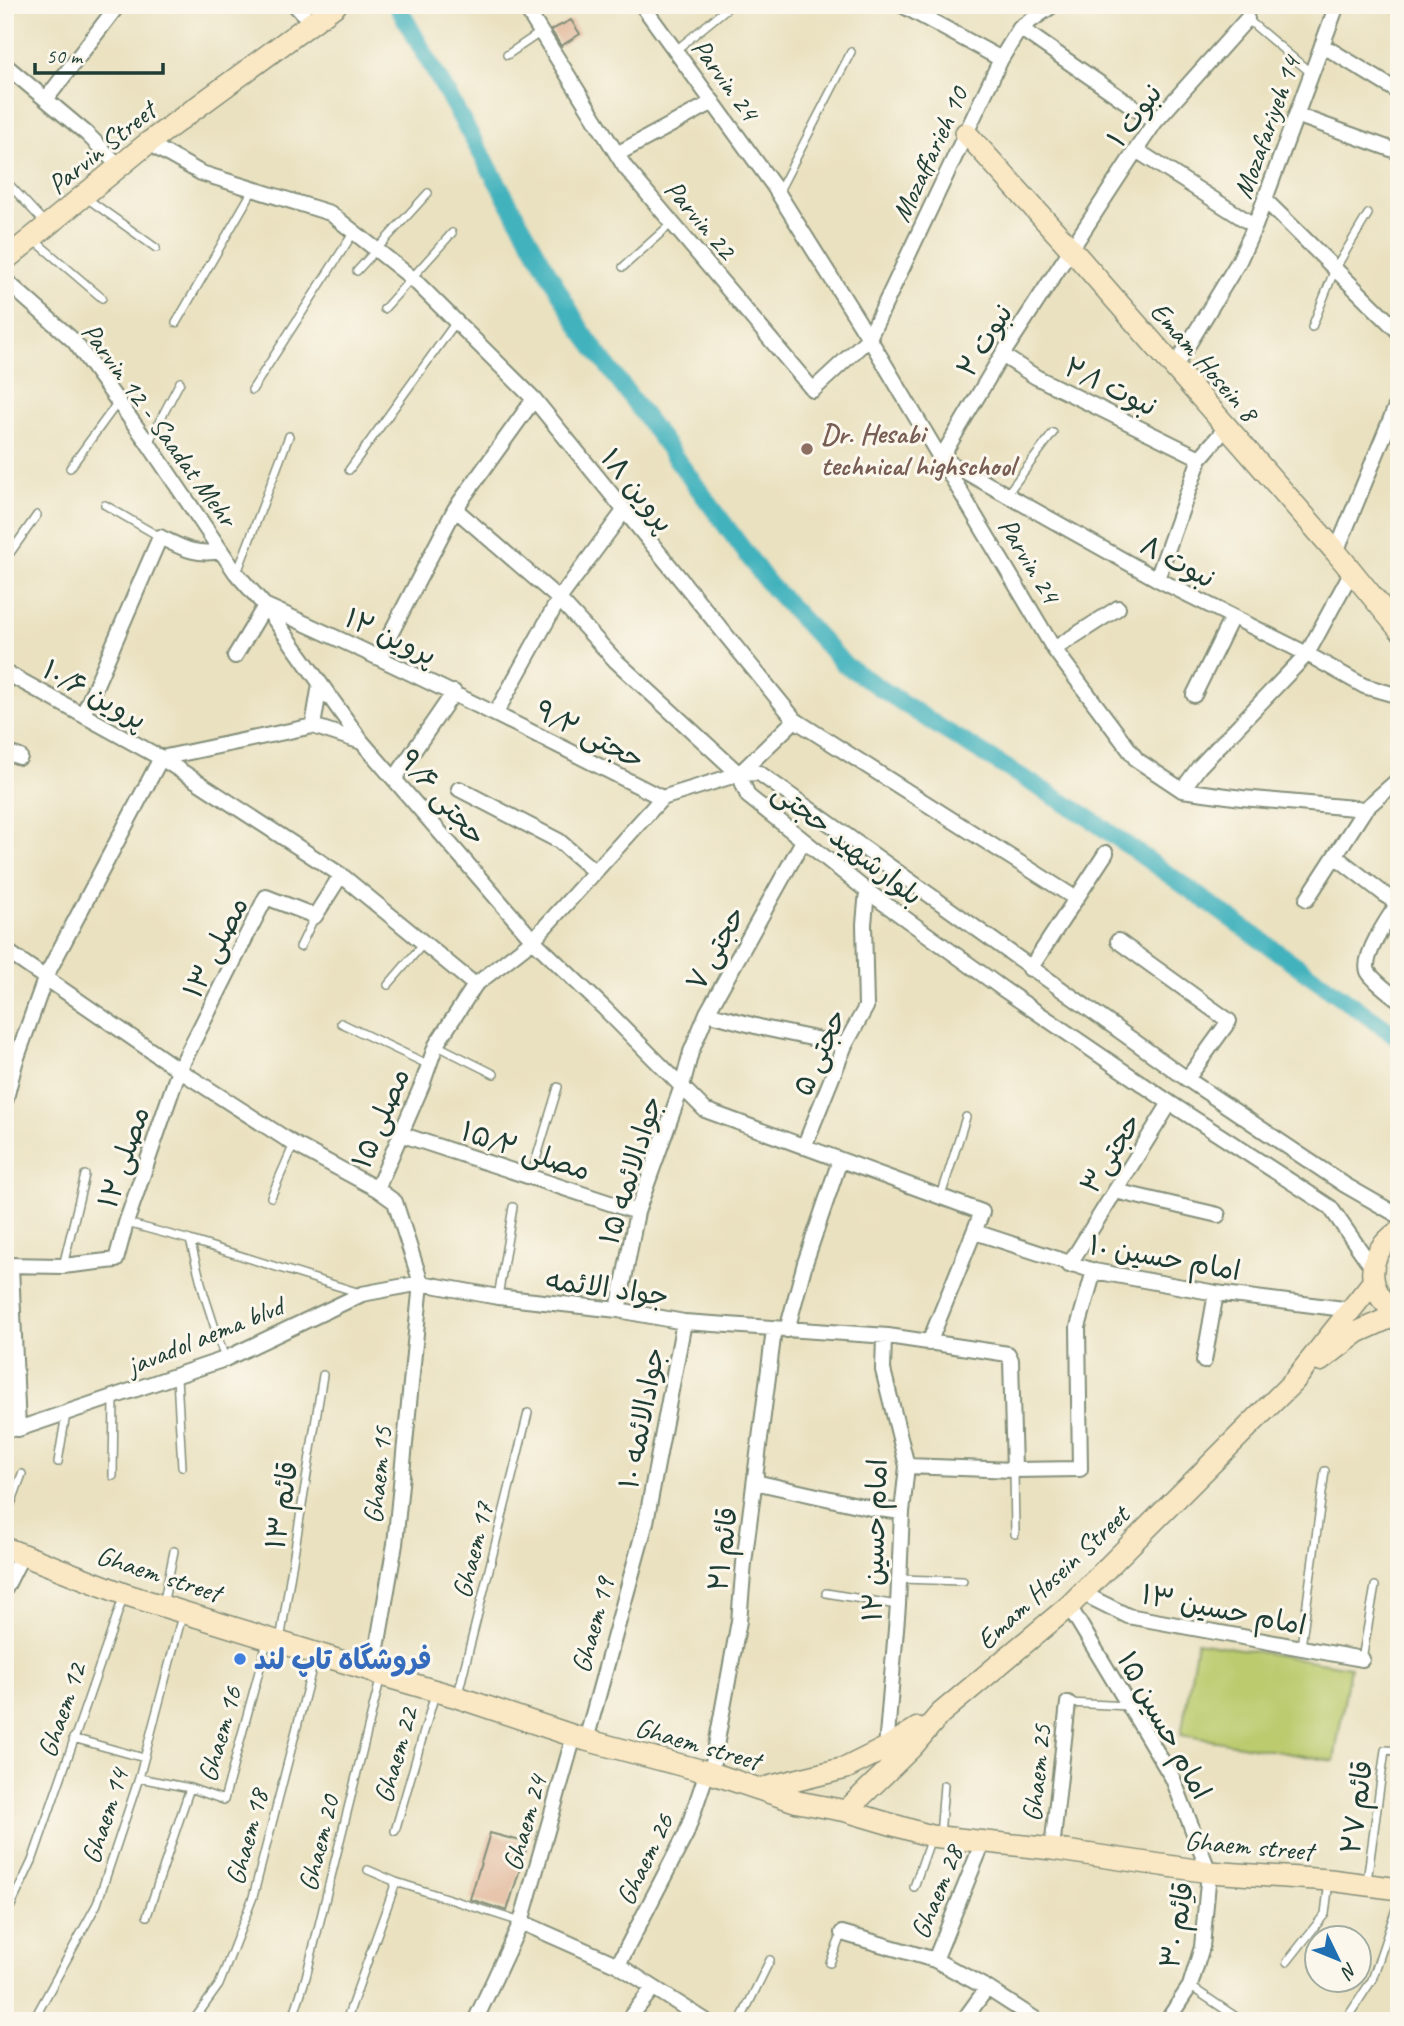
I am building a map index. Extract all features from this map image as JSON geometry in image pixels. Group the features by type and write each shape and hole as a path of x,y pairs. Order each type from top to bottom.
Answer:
{"street":[{"path":"47,98 118,5"},
{"path":"295,5 312,23"},
{"name":"Parvin Street","path":"5,260 148,143 336,5"},
{"name":"Parvin 22","path":"524,5 617,154 813,390 869,338"},
{"name":"Parvin 24","path":"642,5 778,193 869,338 1054,649 1137,760 1182,790 1365,809"},
{"path":"902,5 1001,59"},
{"name":"Mozaffarieh 10","path":"869,338 1001,59 1020,28 1053,5"},
{"name":"Mozafariyeh 14","path":"1174,368 1239,261 1255,226 1337,5"},
{"name":"نبوت ۱","path":"1071,249 1155,122 1246,12"},
{"path":"1020,28 1155,122"},
{"path":"1322,46 1396,89"},
{"path":"5,65 47,98 120,167"},
{"path":"617,154 713,102"},
{"path":"1296,115 1399,152"},
{"name":"Emam Hosein 8","path":"966,133 1352,570 1399,629"},
{"name":"پروین ۱۸","path":"148,143 201,173 330,212 412,278 534,399 795,720 1075,898"},
{"path":"1136,150 1255,226"},
{"path":"1265,200 1399,332"},
{"name":"نبوت ۲","path":"941,458 1002,355 1071,249"},
{"name":"Parvin 12 - Saadat Mehr","path":"6,282 74,341 148,443 236,573 265,606"},
{"name":"نبوت ۲/۱","path":"1002,355 1036,377 1200,458"},
{"path":"379,656 455,509 534,399"},
{"path":"1336,552 1399,399"},
{"path":"1157,579 1200,458 1226,428"},
{"name":"نبوت ۸","path":"941,458 1157,579 1307,654 1364,687 1399,696"},
{"path":"455,509 559,599 615,660 739,774"},
{"path":"496,713 559,599 624,511"},
{"path":"83,715 160,537 204,554 221,551"},
{"path":"1182,790 1199,767 1307,654 1352,570"},
{"path":"235,656 265,606"},
{"name":"پروین ۱۲","path":"265,606 379,656 496,713"},
{"name":"حجتی ۹/۶","path":"265,606 362,742 533,940 705,1110 982,1212 975,1232"},
{"path":"1054,649 1118,608"},
{"path":"1194,695 1232,617"},
{"name":"پروین ۱۰/۶","path":"5,672 161,758 341,875 475,985"},
{"path":"313,726 320,684"},
{"path":"395,778 454,692"},
{"name":"حجتی ۹/۲","path":"496,713 662,798"},
{"path":"662,798 739,774 795,720"},
{"path":"5,1102 15,1062 46,976 161,758 313,726 362,742"},
{"path":"5,752 20,757"},
{"name":"بلوارشهید حجتی","path":"1373,1275 1330,1207 1170,1103 1003,989 867,891 748,796 739,774 759,773 1187,1079 1345,1185 1399,1216"},
{"path":"1307,899 1365,809 1399,779"},
{"path":"459,789 559,841 595,872"},
{"name":"مصلی ۱۵","path":"377,1189 436,1045 475,985 533,940 662,798"},
{"name":"حجتی ۷","path":"682,1086 691,1052 707,1013 803,841"},
{"path":"1030,969 1106,853"},
{"path":"1335,856 1398,903 1367,957 1366,968 1369,974 1399,1000"},
{"path":"315,916 341,875"},
{"name":"حجتی ۵","path":"804,1147 845,1045 866,1007 863,925 867,891"},
{"name":"مصلی ۱۳","path":"179,1070 266,897 315,916"},
{"path":"1118,941 1229,1021 1187,1079"},
{"path":"5,950 179,1070 294,1144 377,1189 395,1202 421,1283"},
{"path":"707,1013 845,1045"},
{"name":"مصلی ۱۲","path":"63,1266 116,1260 126,1223 179,1070"},
{"name":"جوادالائمه ۱۵","path":"618,1310 637,1212 682,1086"},
{"name":"حجتی۳","path":"1069,1265 1170,1103"},
{"name":"مصلی ۱۵/۲","path":"400,1134 637,1212"},
{"name":"قائم ۲۱","path":"709,1772 739,1621 755,1482 780,1330 840,1160"},
{"path":"1115,1191 1218,1215"},
{"name":"Emam Hosein Street","path":"846,1811 912,1747 940,1714 1075,1599 1294,1381 1352,1310 1373,1275 1377,1253 1385,1241 1399,1231"},
{"path":"929,1343 975,1232"},
{"name":"۱۰ امام حسین","path":"975,1232 1094,1271 1216,1293 1352,1310"},
{"path":"11,1428 8,1266 63,1266"},
{"path":"907,1466 1014,1470 1080,1469 1078,1326 1094,1271"},
{"path":"1373,1275 1378,1294 1385,1305 1398,1314"},
{"name":"جواد الائمه","path":"421,1283 498,1297 618,1310 684,1322 884,1336 1010,1356 1014,1470"},
{"name":"javadol aema blvd","path":"11,1428 114,1398 225,1359 362,1294 421,1283"},
{"name":"Ghaem 15","path":"377,1673 395,1544 421,1283"},
{"path":"1204,1362 1216,1293"},
{"name":"Emam Hosein Street","path":"1294,1381 1358,1332 1398,1314"},
{"name":"جوادالائمه ۱۰","path":"646,1522 684,1322"},
{"name":"امام حسین ۱۲","path":"884,1336 883,1370 907,1466 901,1512 900,1580 886,1748"},
{"path":"755,1482 870,1508 901,1512"},
{"name":"Ghaem 19","path":"580,1738 646,1522"},
{"path":"5,1589 14,1552"},
{"name":"Ghaem street","path":"14,1552 124,1594 436,1690 580,1738 709,1772 798,1802 846,1811 936,1836 1052,1849 1209,1872 1330,1880 1399,1889"},
{"name":"امام حسین ۱۳","path":"1075,1599 1128,1616 1362,1658"},
{"name":"امام حسین ۱۵","path":"1075,1599 1129,1706 1173,1779 1209,1872"},
{"name":"Ghaem 25","path":"1052,1849 1068,1703"},
{"path":"760,1789 846,1768 886,1748 940,1714"},
{"name":"Ghaem 24","path":"475,2021 521,1922 580,1738"},
{"name":"Ghaem 26","path":"618,1965 686,1834 709,1772"},
{"name":"Ghaem 28","path":"935,1960 970,1880 983,1842"},
{"name":"قاِئم ۳۰","path":"1167,2021 1190,1986 1202,1947 1209,1872"},
{"path":"521,1922 618,1965 706,2021"},
{"path":"842,1933 935,1960 987,1988 1038,2021"},
{"path":"627,2021 653,1988"},
{"path":"963,2021 987,1988"}],"lane":[{"path":"675,51 731,5"},
{"path":"1246,12 1312,74"},
{"path":"507,55 541,32"},
{"path":"778,193 851,52"},
{"path":"5,180 40,232 102,298"},
{"path":"176,323 254,188"},
{"path":"357,271 428,193"},
{"path":"84,197 156,248"},
{"path":"1312,327 1335,268 1368,214"},
{"path":"622,268 672,223"},
{"path":"252,390 355,232"},
{"path":"384,309 452,233"},
{"path":"349,470 456,322"},
{"path":"148,443 180,382"},
{"path":"70,468 118,402"},
{"path":"1007,494 1053,433"},
{"path":"236,573 289,436"},
{"path":"105,505 160,537"},
{"path":"5,560 37,515"},
{"path":"300,947 315,916"},
{"path":"388,985 425,942"},
{"path":"341,1023 429,1065"},
{"path":"436,1045 494,1074"},
{"path":"531,1177 558,1087"},
{"path":"940,1196 966,1117"},
{"path":"271,1197 294,1144"},
{"path":"63,1266 85,1175"},
{"path":"498,1297 513,1207"},
{"path":"126,1223 190,1240 362,1294"},
{"path":"190,1240 225,1359"},
{"name":"قائم ۱۳","path":"274,1640 323,1376"},
{"path":"177,1377 182,1467"},
{"path":"113,1476 114,1398"},
{"path":"58,1462 66,1413"},
{"name":"Ghaem 17","path":"457,1697 528,1413"},
{"path":"1014,1470 1015,1534"},
{"path":"1300,1648 1325,1471"},
{"path":"5,1520 22,1474"},
{"path":"163,1606 174,1551"},
{"path":"900,1580 963,1581"},
{"path":"1362,1658 1375,1586"},
{"path":"827,1593 898,1605"},
{"name":"Ghaem 12","path":"5,1918 32,1861 124,1594"},
{"name":"Ghaem 14","path":"33,2021 97,1904 145,1758 183,1612"},
{"name":"Ghaem 16","path":"139,1778 190,1788 225,1800 274,1640"},
{"name":"Ghaem 18","path":"193,2021 219,1985 253,1898 316,1653"},
{"name":"Ghaem 20","path":"292,2021 306,1977 377,1673"},
{"name":"Ghaem 22","path":"395,1831 436,1690"},
{"path":"1068,1703 1129,1706"},
{"path":"73,1738 145,1758"},
{"name":"قائم ۲۷","path":"1367,1884 1385,1750 1399,1751"},
{"path":"914,1887 936,1836 944,1784"},
{"path":"147,1916 190,1788"},
{"path":"368,1870 396,1882 521,1922"},
{"path":"1287,1962 1325,1914 1330,1880"},
{"path":"346,2021 396,1882"},
{"path":"1345,2021 1373,1980 1399,1900"},
{"path":"830,1963 842,1933"},
{"path":"740,2021 770,1960"},
{"path":"1190,1986 1242,2021"}],"green space":[{"path":"1197,1642 1350,1667 1334,1761 1181,1735"}],"building":[{"path":"571,20 580,34 561,46 551,30"},
{"path":"490,1833 528,1843 507,1911 470,1899"}],"waterway":[{"path":"397,5 581,330 768,583 845,665 941,728 1086,816 1399,1038"}],"place":[{"name":"Dr. Hesabi technical highschool","path":"807,449"},
{"name":"فروشگاه تاپ لند","path":"240,1659"}]}
